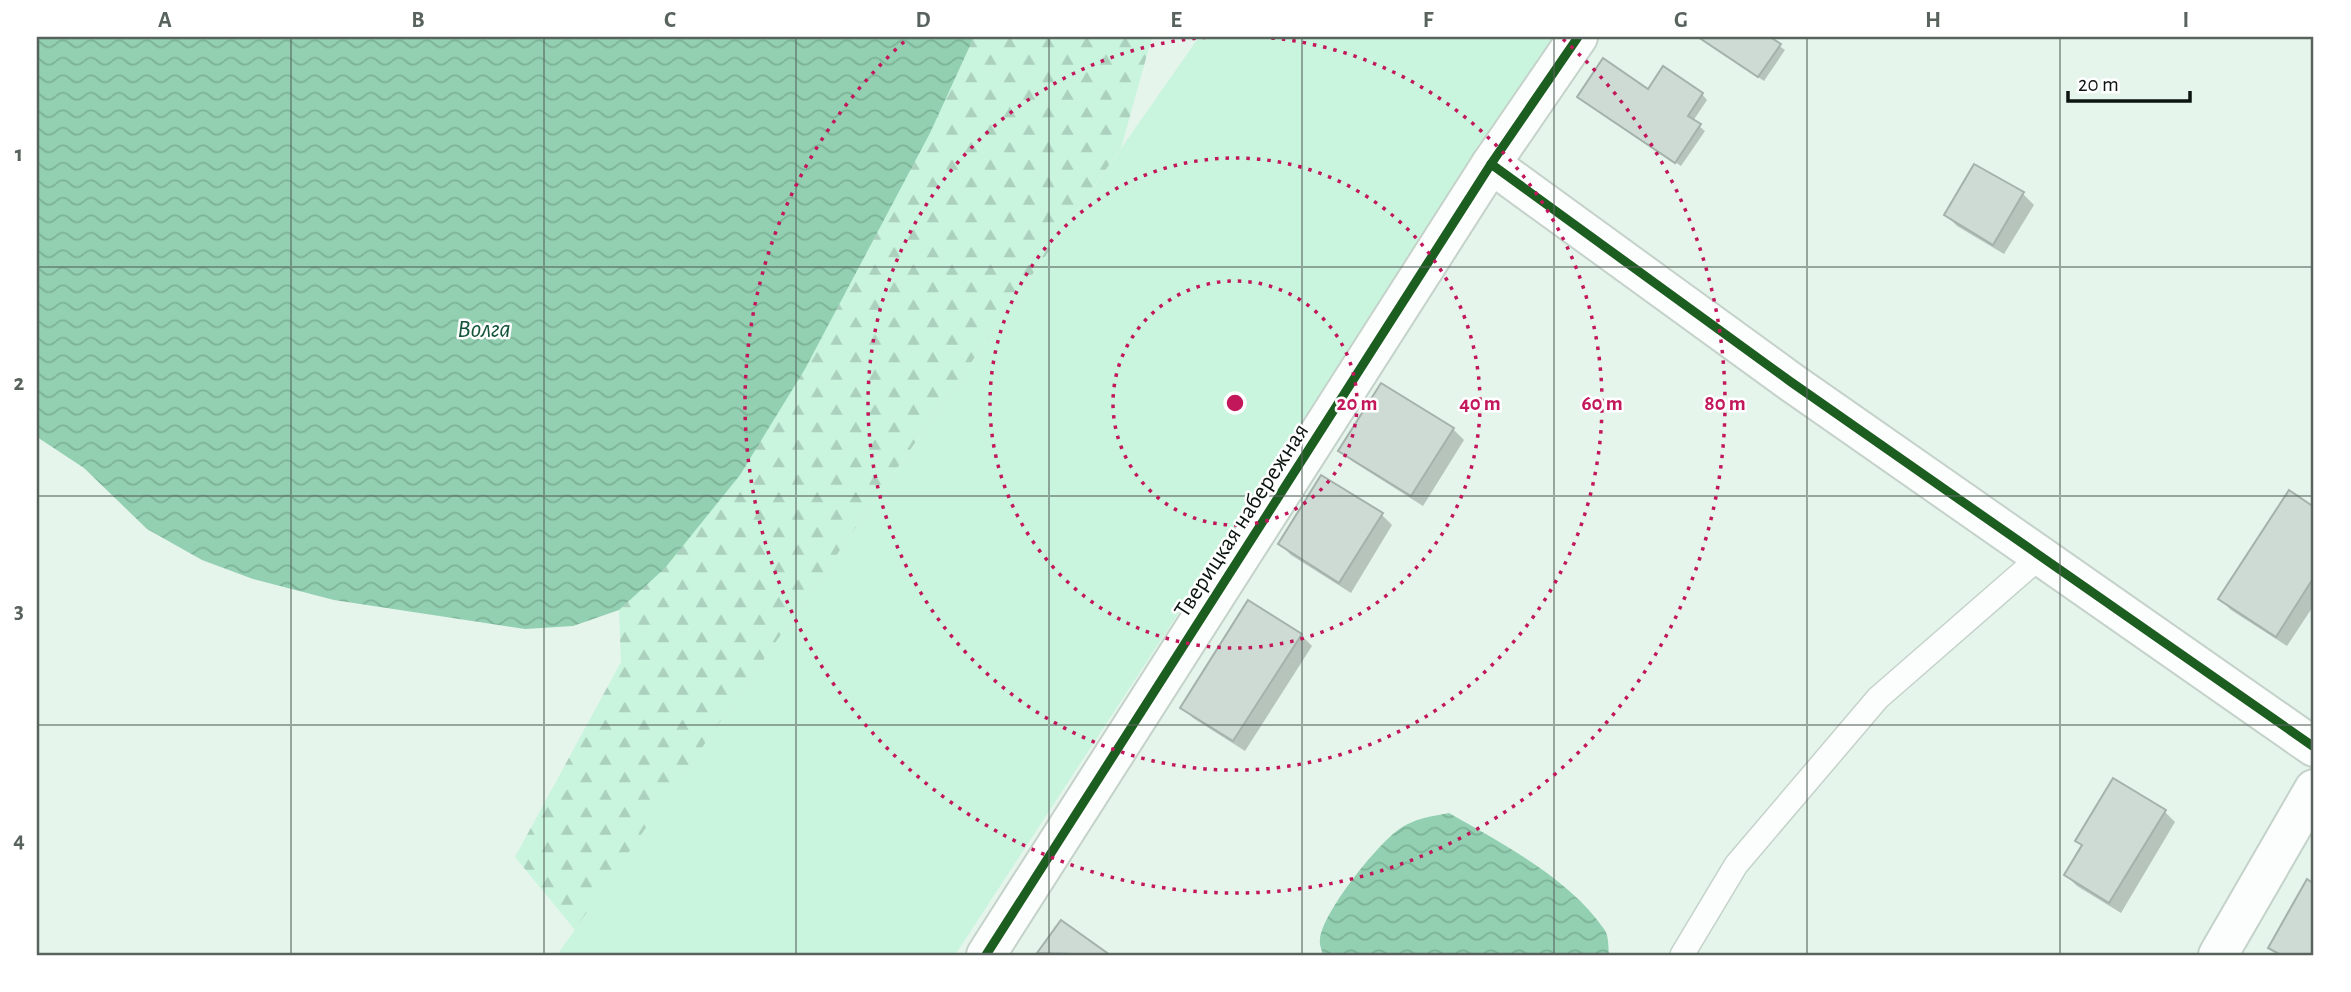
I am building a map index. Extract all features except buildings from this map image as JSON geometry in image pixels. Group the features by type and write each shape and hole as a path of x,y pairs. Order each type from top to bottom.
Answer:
{"street":[{"name":"Тверицкая набережная","path":"986,955 1491,164 1578,37"},
{"path":"1491,164 1791,382 2314,747"},
{"path":"2218,955 2314,789"}],"lane":[{"path":"1682,955 1736,865 1878,698 2041,556"}],"green space":[{"path":"974,37 1152,37 1121,148 575,930 515,857 621,662 619,610 693,533 754,451 781,408 858,269"},
{"path":"1199,37 1555,37 955,955 557,955"}],"water":[{"name":"Волга","path":"37,37 974,37 930,133 805,369 740,475 665,568 619,610 573,626 525,629 334,600 253,579 202,560 147,529 84,468 37,437"},
{"path":"1449,813 1533,863 1572,894 1606,932 1609,955 1323,955 1320,939 1330,913 1377,850 1409,823"}],"cycle path":[{"path":"986,955 1491,164 1578,37"},
{"path":"1491,164 1791,382 2314,747"}]}
